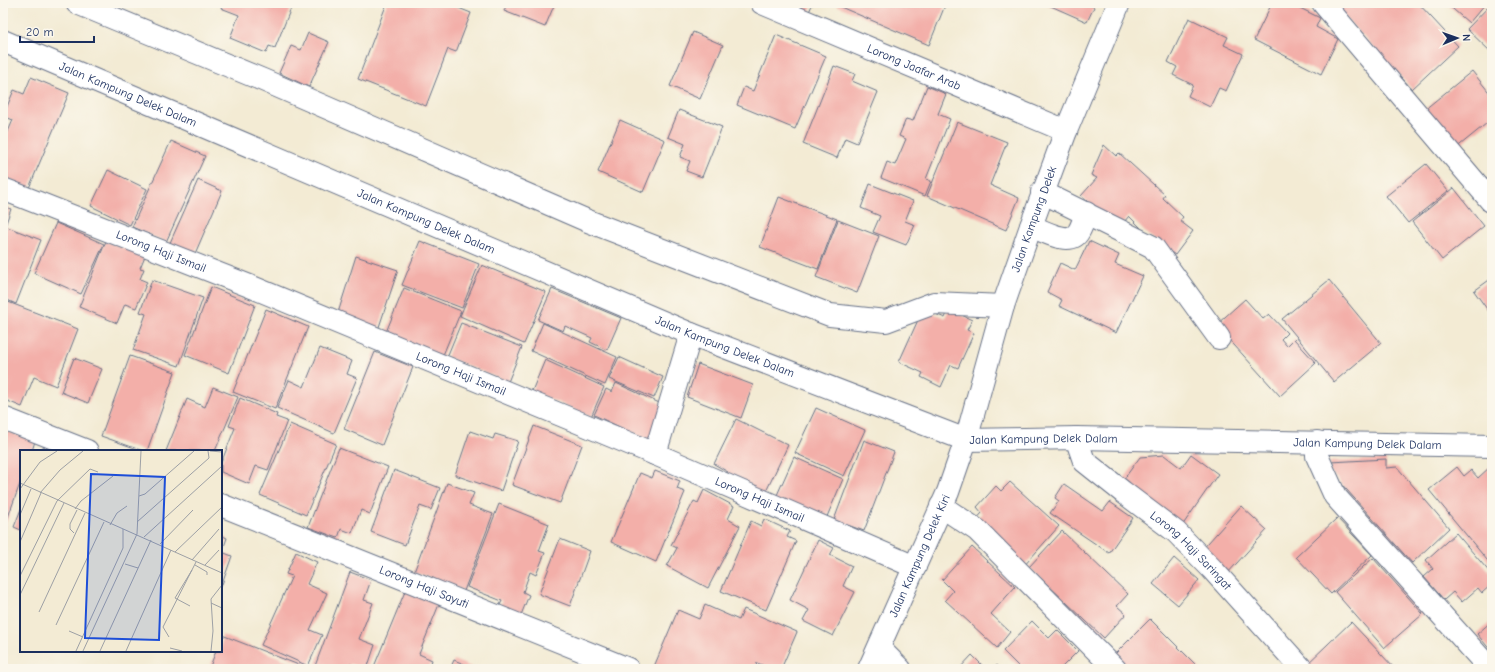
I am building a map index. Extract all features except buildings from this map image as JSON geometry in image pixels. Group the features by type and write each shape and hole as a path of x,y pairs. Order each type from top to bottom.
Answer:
{"street":[{"path":"77,3 270,83 588,221 830,315 886,321 934,303 1003,306"},
{"name":"Lorong Jaafar Arab","path":"762,3 1066,131"},
{"name":"Jalan Kampung Delek","path":"966,440 1003,306 1030,226 1066,131 1119,3"},
{"path":"1323,3 1491,201"},
{"name":"Jalan Kampung Delek Dalam","path":"3,41 691,334 966,440 1076,438 1492,446"},
{"name":"Lorong Haji Ismail","path":"3,189 259,290 655,454 915,568"},
{"path":"1042,192 1153,247 1220,338"},
{"path":"1030,226 1063,238 1071,238 1079,232 1086,213"},
{"path":"655,454 691,334"},
{"path":"3,418 84,450"},
{"name":"Lorong Haji Saringat","path":"1076,438 1084,461 1176,532 1222,580 1302,669"},
{"name":"Jalan Kampung Delek Kiri","path":"869,669 948,492 966,440"},
{"path":"1317,442 1317,456 1335,496 1490,669"},
{"name":"Lorong Haji Sayuti","path":"222,505 628,669"},
{"path":"941,506 977,530 1115,669"},
{"path":"879,648 900,669"}]}
